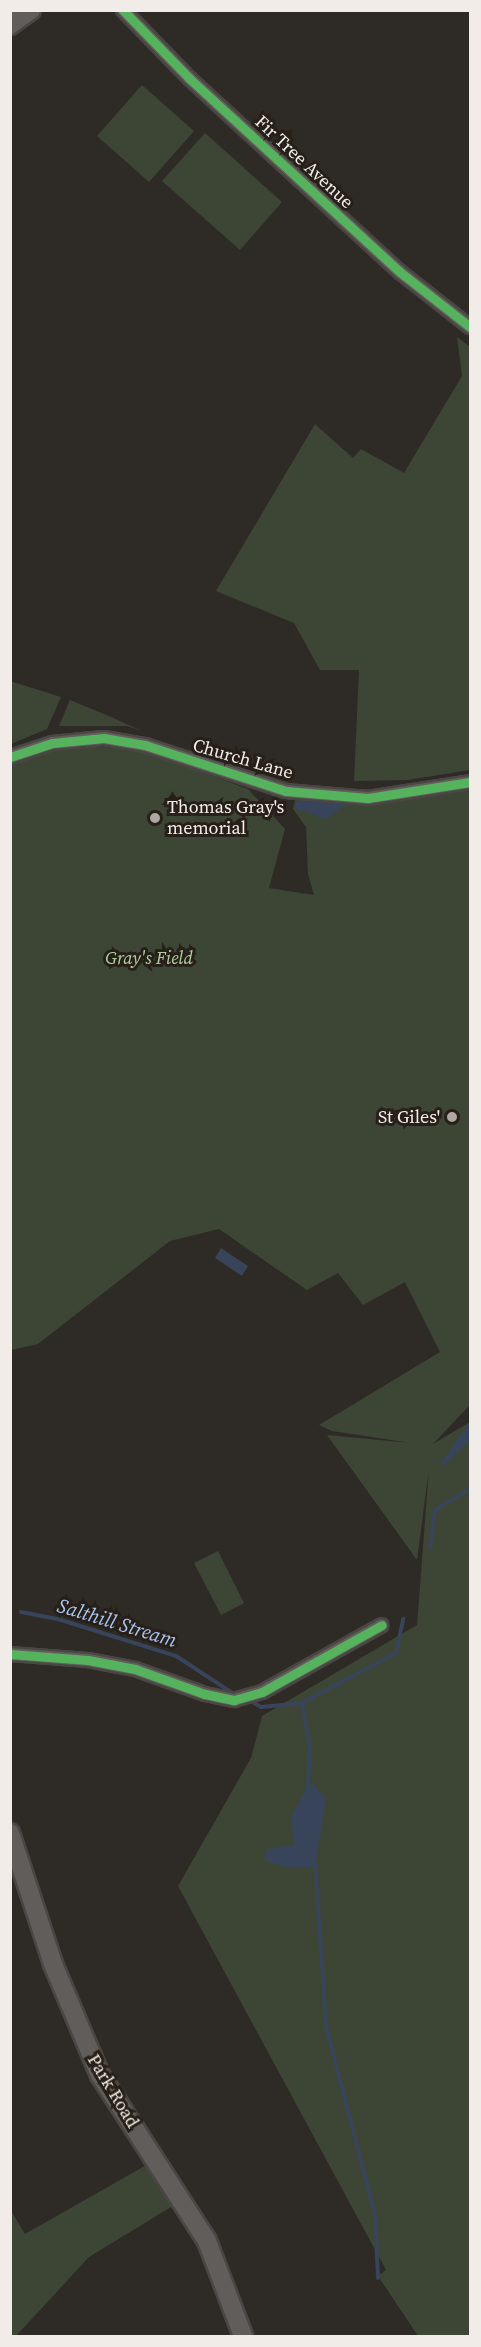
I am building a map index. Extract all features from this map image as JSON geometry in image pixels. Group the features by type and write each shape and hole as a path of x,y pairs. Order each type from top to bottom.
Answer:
{"main road":[{"path":"10,25 30,10"},
{"name":"Park Road","path":"10,1833 54,1964 100,2074 207,2241 243,2337"}],"street":[{"name":"Fir Tree Avenue","path":"123,10 190,79 400,272 471,327"},
{"name":"Church Lane","path":"10,757 52,743 104,738 145,745 286,791 368,798 471,783"},
{"path":"10,1654 88,1659 135,1669 205,1694 234,1700 262,1692 382,1625"}],"green space":[{"path":"142,85 194,131 149,182 97,136"},
{"path":"205,133 282,202 240,250 162,181"},
{"path":"457,337 470,347 470,770 408,780 354,781 359,670 320,670 294,623 216,591 315,424 353,458 361,449 404,473 462,376"},
{"path":"10,681 61,697 47,729 11,744"},
{"path":"70,700 142,731 127,726 59,726"},
{"name":"Gray's Field","path":"62,746 136,748 248,789 285,829 269,888 314,895 308,874 306,827 293,809 295,799 351,800 470,790 470,1405 433,1444 470,1422 470,2336 418,2336 378,2276 386,2270 178,1886 251,1758 262,1716 417,1625 429,1469 417,1560 327,1435 411,1443 332,1431 319,1425 440,1352 405,1282 363,1305 338,1273 307,1290 219,1229 170,1241 38,1344 11,1350 10,764"},
{"path":"218,1551 244,1603 221,1615 194,1563"},
{"path":"150,2163 176,2204 89,2257 16,2336 10,2336 10,2209 25,2234"}],"water":[{"path":"350,801 325,820 306,811 295,810 296,802"},
{"path":"221,1248 248,1266 242,1276 215,1258"},
{"path":"470,1422 470,1441 443,1466 439,1465"},
{"path":"313,1783 326,1799 315,1867 286,1867 265,1861 266,1849 294,1845 291,1817 308,1784"}],"waterway":[{"name":"Salthill Stream","path":"430,1547 435,1510 470,1489"},
{"name":"Salthill Stream","path":"21,1612 58,1619 176,1656 231,1692"},
{"name":"Salthill Stream","path":"254,1703 261,1707 302,1703 396,1653 403,1619"},
{"path":"302,1703 310,1747 308,1787"},
{"path":"315,1863 326,2026 375,2216 378,2278"}],"cycle path":[{"path":"123,10 190,79 400,272 470,327"},
{"path":"10,757 52,743 104,738 145,745 286,791 368,798 470,782"},
{"path":"10,1654 88,1660 135,1669 205,1694 234,1700 262,1692 382,1625"}],"place":[{"name":"Thomas Gray's memorial","path":"155,818"},
{"name":"St Giles'","path":"452,1117"}]}
